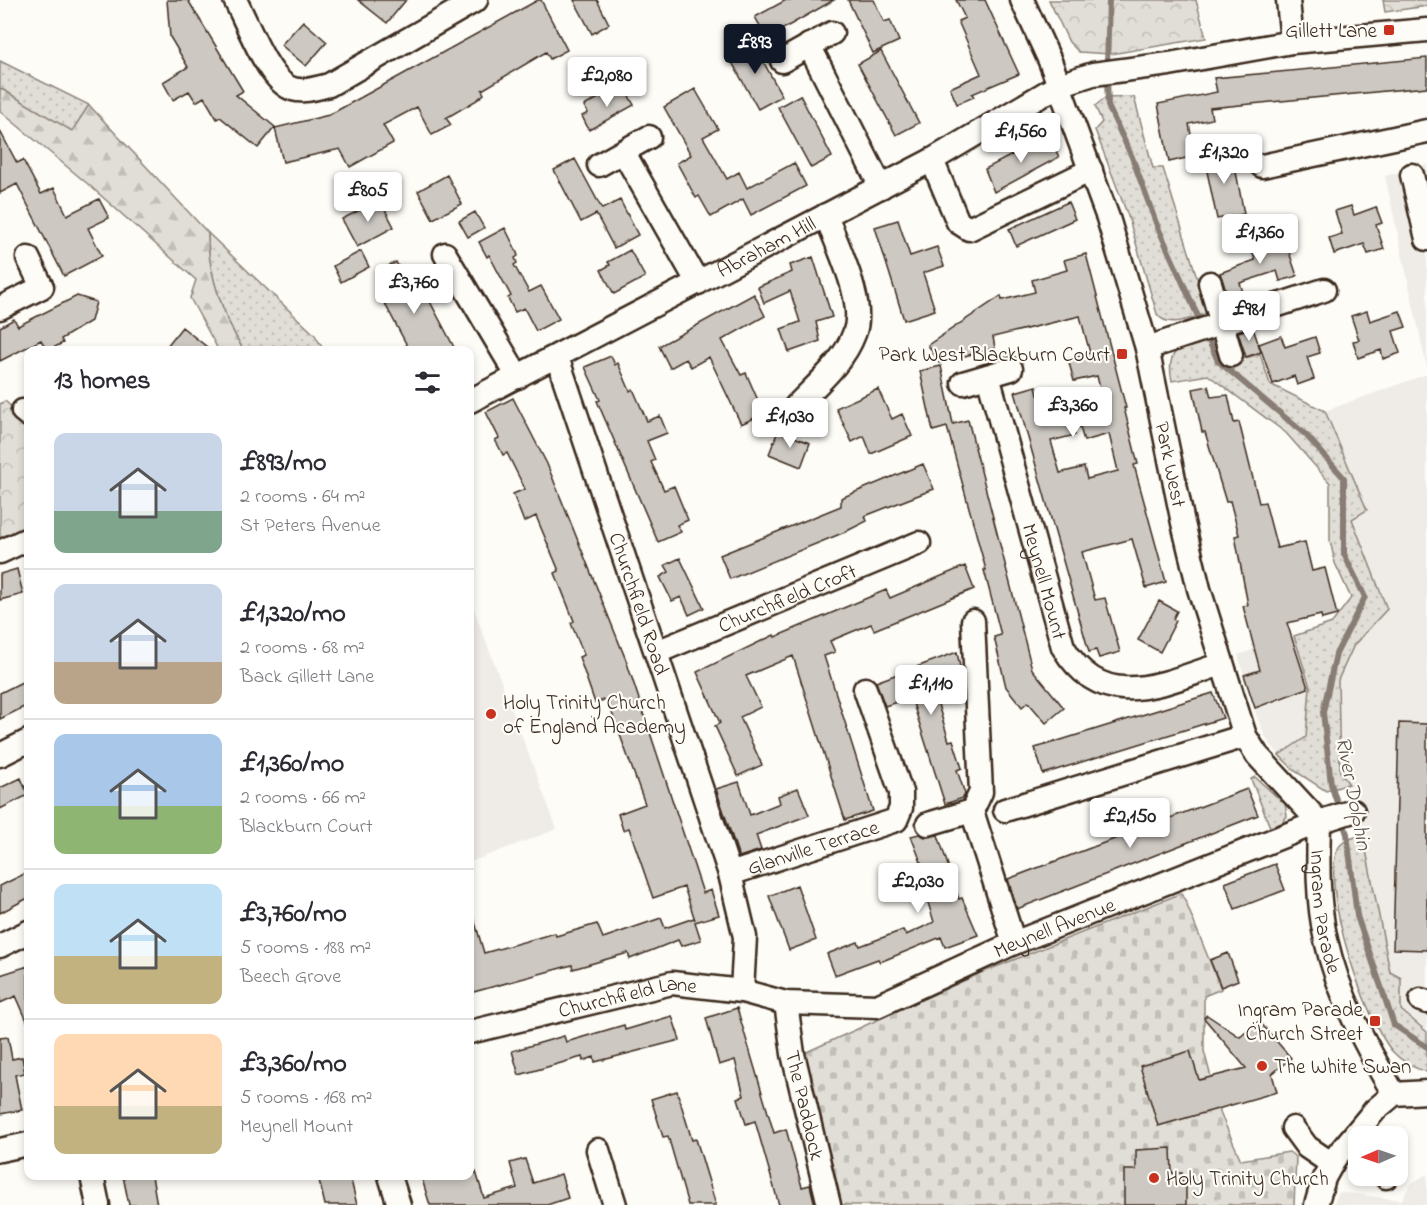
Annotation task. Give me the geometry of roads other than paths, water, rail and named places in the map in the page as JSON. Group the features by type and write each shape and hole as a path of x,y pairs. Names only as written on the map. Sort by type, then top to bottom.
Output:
{"street":[{"path":"235,0 272,73 288,87 309,90 328,85 476,0"},
{"name":"Park West","path":"1022,0 1059,85 1091,170 1147,348 1199,589 1245,736 1257,755 1336,816"},
{"path":"1287,0 1292,42"},
{"path":"1059,85 1093,74 1292,42 1427,30"},
{"path":"782,61 832,33"},
{"path":"809,45 881,187"},
{"name":"Abraham Hill","path":"474,399 932,160 1059,85"},
{"path":"1262,166 1427,131"},
{"path":"599,165 649,137"},
{"path":"624,153 698,283"},
{"path":"932,160 958,222 969,229 1091,170"},
{"path":"1412,175 1427,239"},
{"path":"796,406 847,348 858,322 857,301 826,215"},
{"path":"446,254 518,377"},
{"path":"0,308 42,287 28,258"},
{"path":"1210,283 1211,327 1231,355"},
{"path":"1147,348 1324,290"},
{"name":"Churchfield Road","path":"557,357 730,874 745,937 742,991"},
{"path":"963,382 1011,369"},
{"name":"Meynell Mount","path":"988,375 1062,647 1071,662 1097,683 1130,690 1222,664"},
{"path":"0,552 24,541"},
{"name":"Churchfield Croft","path":"657,652 919,543"},
{"path":"973,621 981,792 972,811 1014,943"},
{"name":"Glanville Terrace","path":"730,874 896,820 902,808 901,792 865,689"},
{"path":"1017,799 1245,736"},
{"path":"0,755 24,743"},
{"path":"928,824 972,811"},
{"name":"Meynell Avenue","path":"786,1003 877,1005 1014,943 1336,816"},
{"name":"Ingram Parade","path":"1336,816 1319,885 1326,940 1357,1024 1395,1094"},
{"path":"0,946 24,934"},
{"name":"Churchfield Lane","path":"474,1031 672,983 742,991 786,1003"},
{"name":"The Paddock","path":"786,1003 793,1054 829,1205"},
{"path":"1365,1126 1375,1110 1395,1094 1427,1092"},
{"path":"1293,1128 1307,1147 1332,1164"},
{"path":"0,1150 24,1145"},
{"path":"598,1150 615,1205"},
{"path":"1316,1203 1332,1164 1348,1151"},
{"path":"94,1180 98,1205"},
{"path":"391,1180 399,1205"}],"waterway":[{"name":"River Dolphin","path":"1107,67 1109,0"},
{"name":"River Dolphin","path":"1107,77 1108,106 1132,157 1156,223 1218,361 1306,435 1344,478 1344,554 1365,597 1336,654 1323,712 1331,784 1347,834 1357,916 1394,1025 1427,1047"}],"place":[{"name":"Gillett Lane","path":"1389,30"},
{"name":"Park West Blackburn Court","path":"1122,354"},
{"name":"Holy Trinity Church of England Academy","path":"491,714"},
{"name":"Ingram Parade Church Street","path":"1375,1021"},
{"name":"The White Swan","path":"1262,1066"},
{"name":"Holy Trinity Church","path":"1154,1178"}]}
